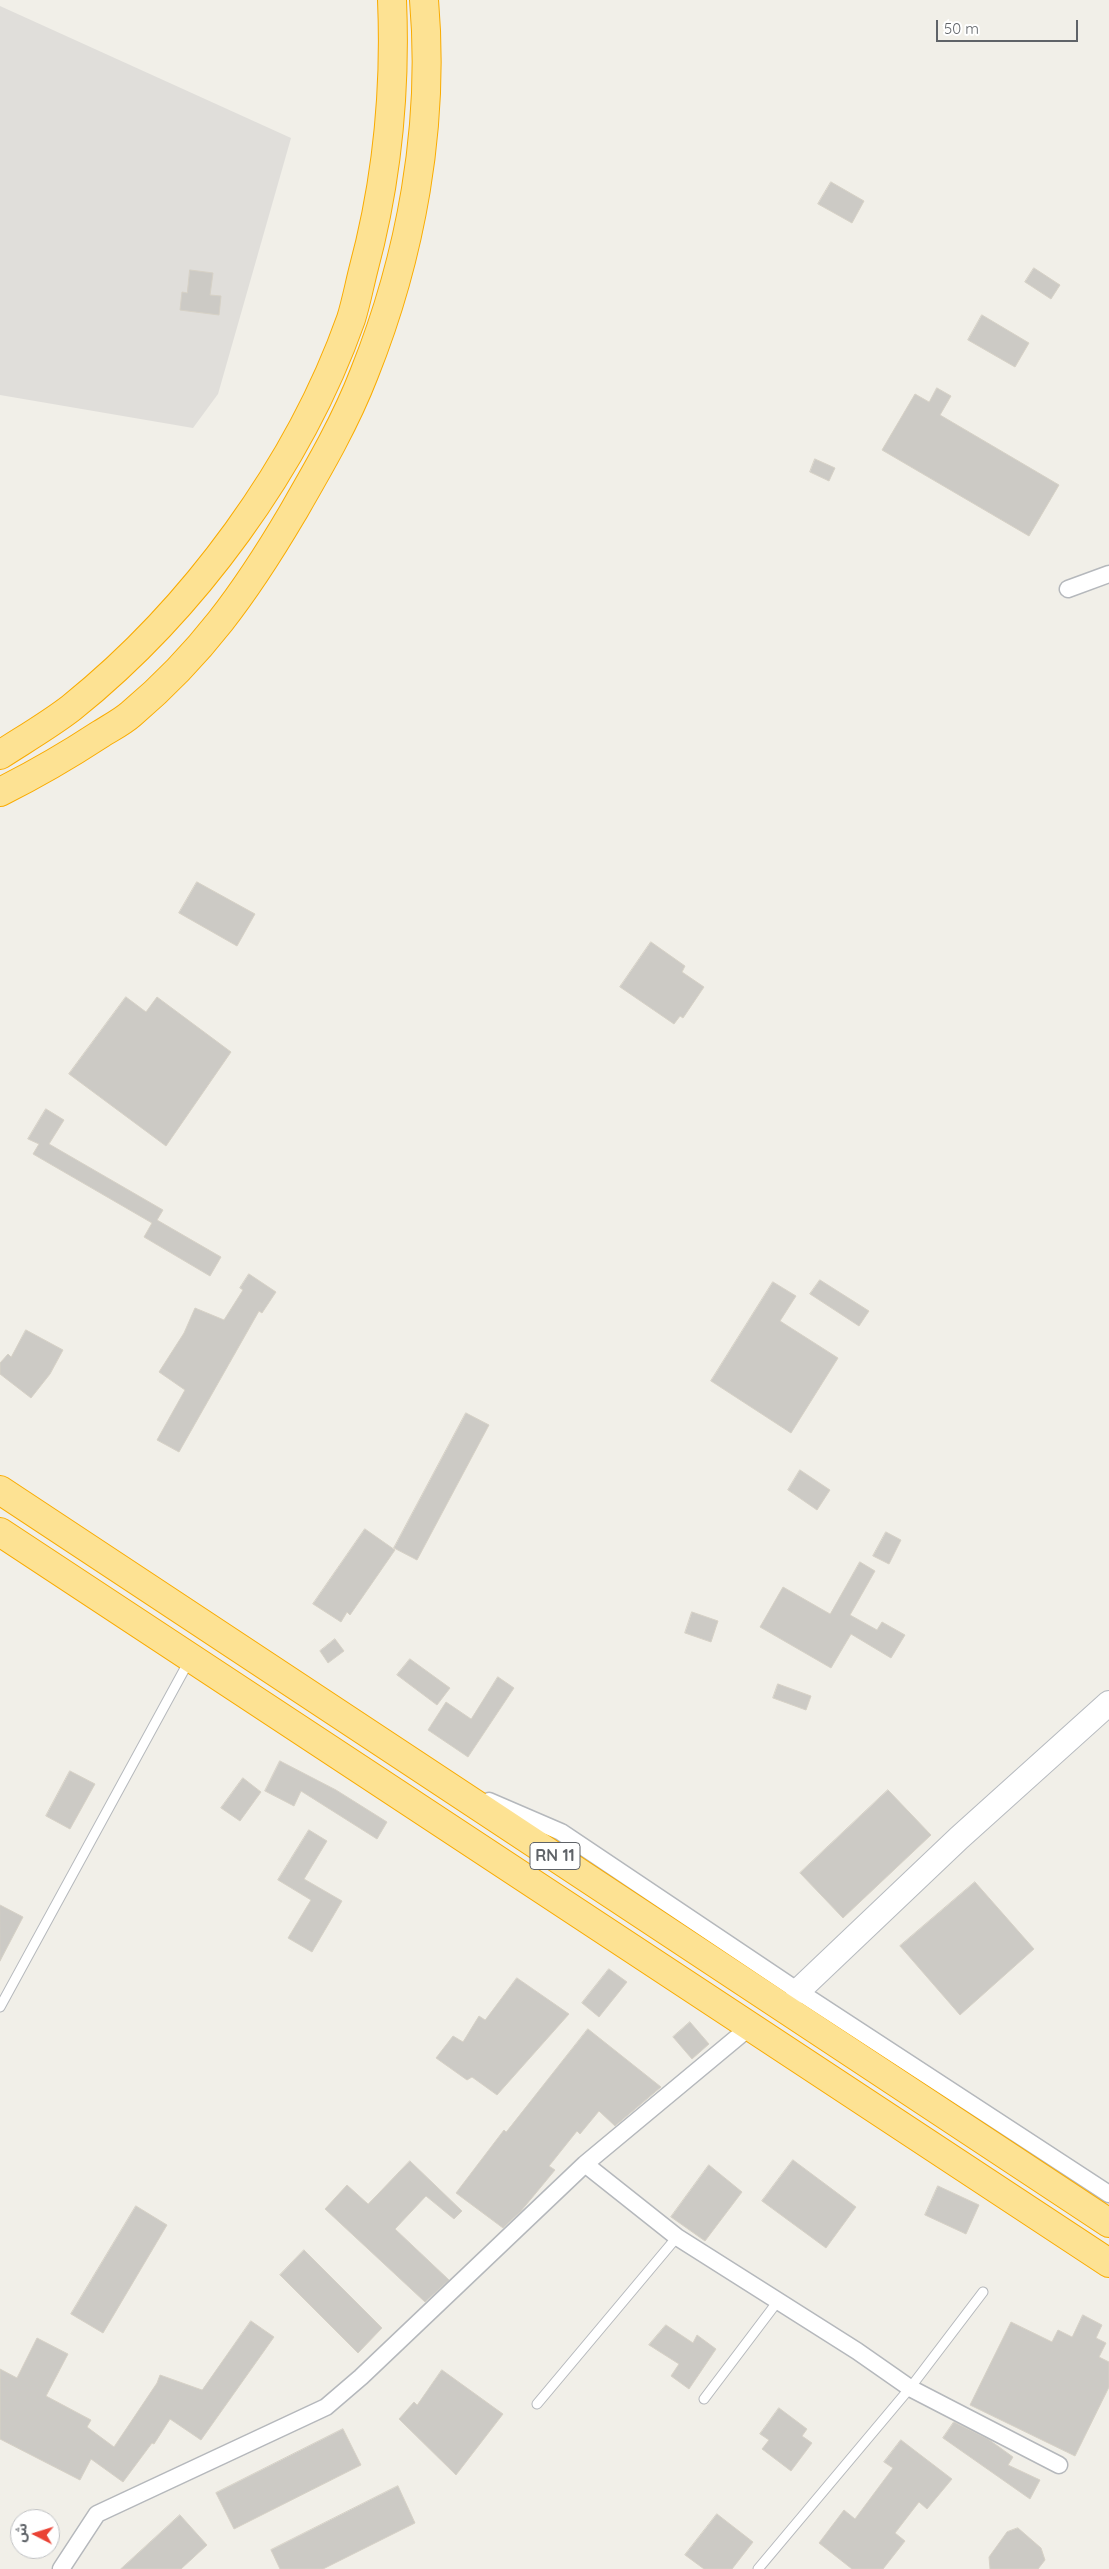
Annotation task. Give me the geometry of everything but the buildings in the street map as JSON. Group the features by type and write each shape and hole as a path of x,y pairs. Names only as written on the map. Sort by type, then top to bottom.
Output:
{"highway":[{"path":"0,755 70,709 129,656 204,577 270,484 319,397 351,318 378,215 391,118 394,40 392,0"},
{"path":"0,792 53,765 130,715 202,646 246,589 322,462 364,375 388,305 407,235 422,137 427,74 424,0"},
{"path":"0,812 53,765"},
{"name":"RN 11","path":"0,1490 1109,2223"},
{"name":"RN 11","path":"0,1532 1109,2263"}],"main road":[{"path":"798,1991 959,1838 1109,1703"}],"street":[{"path":"1068,589 1109,574"},
{"path":"443,1782 561,1832 798,1991 1109,2194"},
{"path":"61,2569 97,2514 326,2408 369,2370 585,2164 752,2026"},
{"path":"585,2164 677,2237 910,2388 1059,2465"}],"lane":[{"path":"0,2007 191,1657"},
{"path":"537,2404 677,2237"},
{"path":"758,2569 910,2388 982,2292"},
{"path":"704,2399 778,2301"}],"shaded area":[{"path":"0,6 291,138 218,394 193,428 0,395"}]}
